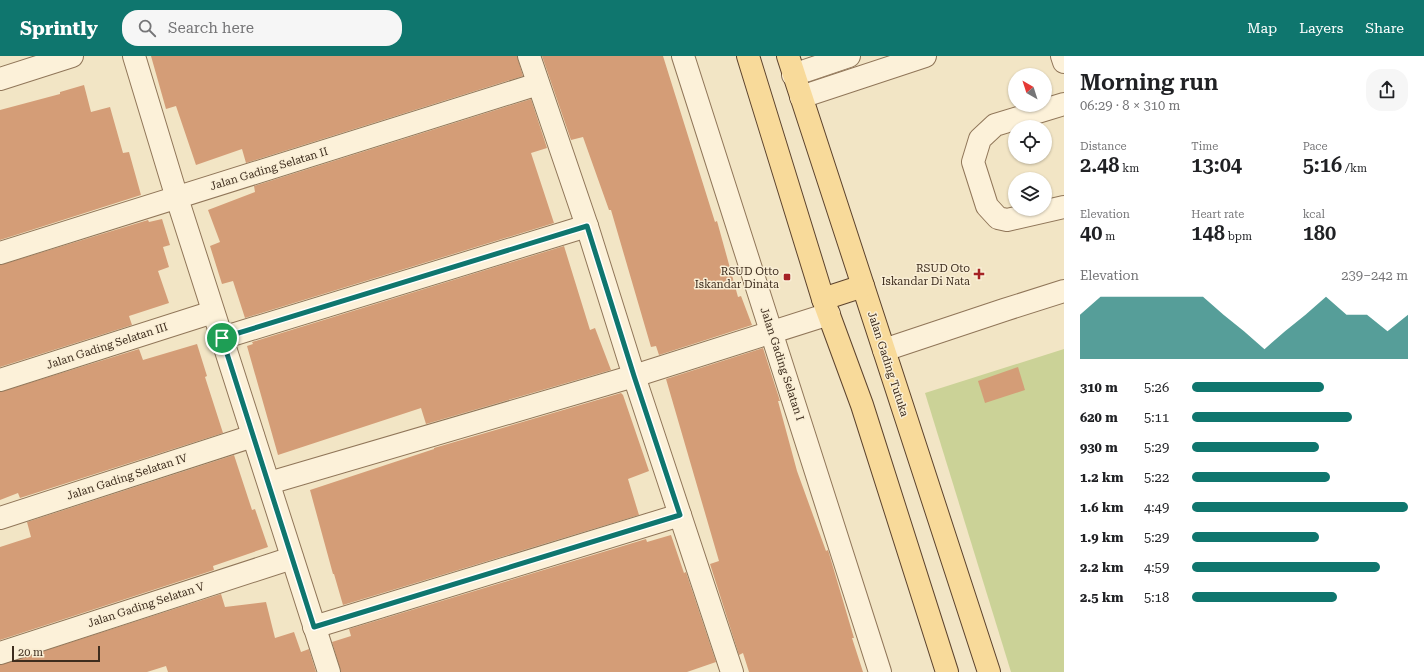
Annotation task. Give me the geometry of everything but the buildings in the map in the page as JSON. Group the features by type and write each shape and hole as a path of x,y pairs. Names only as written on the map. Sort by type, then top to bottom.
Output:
{"main road":[{"path":"748,56 826,306 862,405 947,672"},
{"name":"Jalan Gading Tutuka","path":"790,65 989,672"},
{"path":"826,306 863,286"}],"street":[{"path":"0,79 72,56"},
{"path":"134,56 213,312 329,672"},
{"path":"529,56 587,226 634,376 680,515 725,670"},
{"name":"Jalan Gading Selatan I","path":"683,56 880,672"},
{"path":"790,65 849,56"},
{"path":"1062,56 1064,62"},
{"path":"801,97 922,57"},
{"name":"Jalan Gading Selatan II","path":"0,253 538,84"},
{"path":"1064,104 995,125 980,139 973,162 987,206 998,218 1007,220 1064,207"},
{"path":"222,338 587,226"},
{"path":"884,350 1064,291"},
{"path":"269,483 634,376 772,332 826,306"},
{"name":"Jalan Gading Selatan III","path":"0,380 213,312"},
{"name":"Jalan Gading Selatan IV","path":"0,518 253,436"},
{"path":"314,627 680,515"},
{"name":"Jalan Gading Selatan V","path":"0,653 292,558"}],"green space":[{"path":"1064,349 1064,672 1011,672 925,393"}],"place":[{"name":"RSUD Oto Iskandar Di Nata","path":"979,274"},
{"name":"RSUD Otto Iskandar Dinata","path":"787,277"}],"route":[{"path":"587,226 634,376 680,515 314,627 222,338 587,226"}]}
